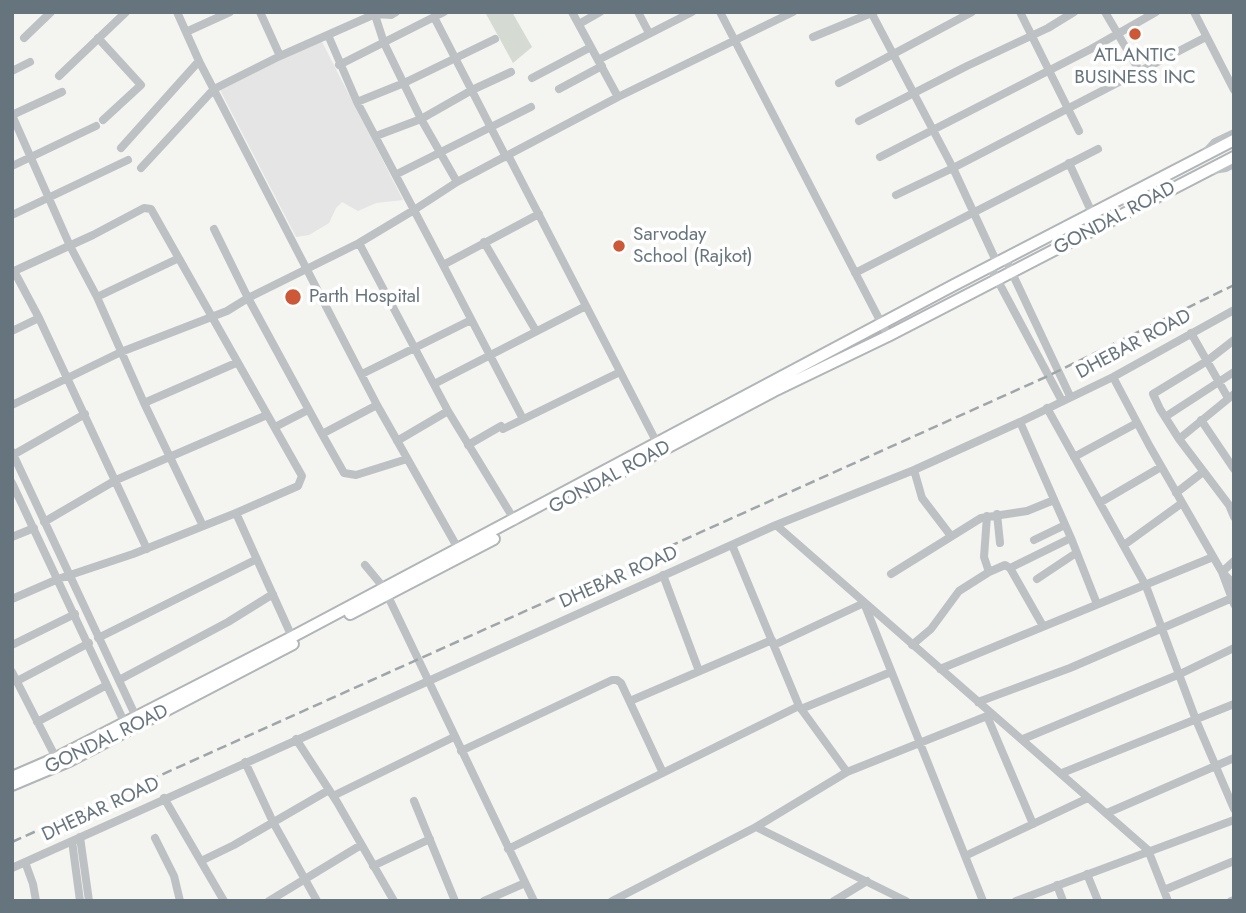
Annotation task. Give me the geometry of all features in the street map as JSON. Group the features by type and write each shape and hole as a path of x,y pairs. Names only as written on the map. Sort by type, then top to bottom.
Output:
{"main road":[{"name":"GONDAL ROAD","path":"460,553 657,443 1234,140"},
{"name":"GONDAL ROAD","path":"137,720 774,391 888,336 1208,170 1231,161"},
{"name":"GONDAL ROAD","path":"12,785 69,761 126,726 292,637 386,592"},
{"name":"GONDAL ROAD","path":"12,777 126,726"}],"street":[{"path":"24,38 51,12"},
{"path":"59,76 126,12"},
{"path":"177,12 199,61 377,405 460,553"},
{"path":"186,32 230,12"},
{"path":"260,12 281,56"},
{"path":"339,65 444,12"},
{"path":"572,12 618,97"},
{"path":"579,24 600,12"},
{"path":"638,12 649,33"},
{"path":"559,89 649,33 692,12"},
{"path":"720,12 888,336"},
{"path":"12,405 121,352 227,311 359,243 457,182 618,97 793,12"},
{"path":"839,82 972,12"},
{"path":"1020,12 1079,131"},
{"path":"859,121 913,92 1032,36 1074,12"},
{"path":"1105,12 1139,70"},
{"path":"880,157 1156,12"},
{"path":"1194,12 1234,90"},
{"path":"141,168 214,89 375,13 392,13"},
{"path":"375,13 384,43 421,119 457,182"},
{"path":"813,37 872,13 974,212 998,263 998,279 1066,399"},
{"path":"435,17 657,443"},
{"path":"327,35 357,102 523,419"},
{"path":"896,195 1206,37"},
{"path":"12,166 100,123 141,85 98,38"},
{"path":"357,102 404,83 495,39"},
{"path":"532,78 591,47"},
{"path":"121,148 199,61"},
{"path":"12,71 30,62"},
{"path":"376,136 421,119 511,72"},
{"path":"62,92 12,115 70,246 203,526"},
{"path":"397,174 531,107"},
{"path":"1202,157 1215,142 1234,133"},
{"path":"855,273 1098,149"},
{"path":"12,215 128,160"},
{"path":"1069,163 1093,213"},
{"path":"12,598 69,575 147,549 236,513 298,486 301,481 302,477 177,259 154,211 146,208 13,272 39,318 147,549"},
{"path":"443,264 539,214"},
{"path":"214,229 307,410 344,473 356,475 407,459"},
{"path":"359,243 447,411 515,521"},
{"path":"484,243 536,331"},
{"path":"97,298 177,259"},
{"path":"998,263 1013,271 1066,399"},
{"path":"434,384 586,306"},
{"name":"DHEBAR ROAD","path":"12,868 776,525 914,470 1020,422 1113,377 1234,310"},
{"path":"12,331 39,318"},
{"path":"362,374 471,320"},
{"path":"1179,439 1231,396 1219,382 1191,333"},
{"path":"1234,340 1207,361 1153,394 1179,439 1231,504 1234,517"},
{"path":"144,403 236,363"},
{"path":"468,444 500,426 503,429 620,372"},
{"path":"1165,417 1234,372"},
{"path":"978,702 1070,668 1233,601 1222,572 1113,377"},
{"path":"322,434 377,405"},
{"path":"1047,408 1146,586 1196,720 1234,809"},
{"path":"275,428 307,410"},
{"path":"397,441 447,411"},
{"path":"85,414 13,454 137,720"},
{"path":"44,522 116,480 267,415"},
{"path":"1202,420 1234,469"},
{"path":"1020,422 1097,604"},
{"path":"1074,457 1137,423"},
{"path":"1101,502 1161,467"},
{"path":"914,470 922,498 951,536"},
{"path":"1176,493 1203,472"},
{"path":"12,483 126,726"},
{"path":"891,575 987,516 1027,511 1054,500"},
{"path":"1124,545 1182,503"},
{"path":"236,513 292,637"},
{"path":"997,514 1000,544"},
{"path":"987,516 984,557 989,572"},
{"path":"776,525 990,715 1023,739 1148,850 1168,901"},
{"path":"1034,540 1065,525"},
{"path":"12,537 34,528"},
{"path":"1010,568 1071,538"},
{"path":"732,545 800,707 847,772"},
{"path":"1037,579 1076,552"},
{"path":"940,669 1213,557"},
{"path":"98,638 257,559"},
{"path":"1222,572 1234,561"},
{"path":"365,565 386,592 534,901"},
{"path":"912,645 931,629 959,591 1005,565 1010,568 1042,626"},
{"path":"1222,572 1234,584"},
{"path":"663,575 699,671"},
{"path":"119,680 228,622 272,594"},
{"path":"630,701 864,603"},
{"path":"864,603 983,901"},
{"path":"12,645 75,614"},
{"path":"17,681 89,643"},
{"path":"1023,739 1180,674 1234,648"},
{"path":"12,672 56,758"},
{"path":"508,849 800,707 891,672"},
{"path":"461,751 612,680 621,683 663,773"},
{"path":"37,722 107,685"},
{"path":"1062,773 1234,704"},
{"path":"612,901 627,897 756,827 847,772 990,715"},
{"path":"990,715 1033,824"},
{"path":"201,861 331,793 454,737"},
{"path":"296,739 394,901"},
{"path":"1107,813 1234,758"},
{"path":"245,762 272,822 317,901"},
{"path":"164,798 224,901"},
{"path":"965,856 1088,798"},
{"path":"414,802 455,901"},
{"path":"1016,901 1234,820"},
{"path":"756,827 906,901"},
{"path":"155,838 174,876 180,901"},
{"path":"76,839 80,901"},
{"path":"76,839 89,901"},
{"path":"373,866 430,839"},
{"path":"269,901 361,845"},
{"path":"1164,890 1234,861"},
{"path":"25,862 36,901"},
{"path":"1087,874 1098,901"},
{"path":"834,901 867,881"},
{"path":"484,901 525,883"},
{"path":"1057,886 1063,901"}],"shaded area":[{"path":"485,12 512,12 532,47 513,63"},
{"path":"321,40 403,200 376,203 358,211 342,202 329,223 309,235 296,237 220,90"}],"railway":[{"path":"12,842 1048,376 1234,285"}],"place":[{"name":"ATLANTIC BUSINESS INC","path":"1135,34"},
{"name":"Sarvoday School (Rajkot)","path":"619,246"},
{"name":"Parth Hospital","path":"293,297"}]}
